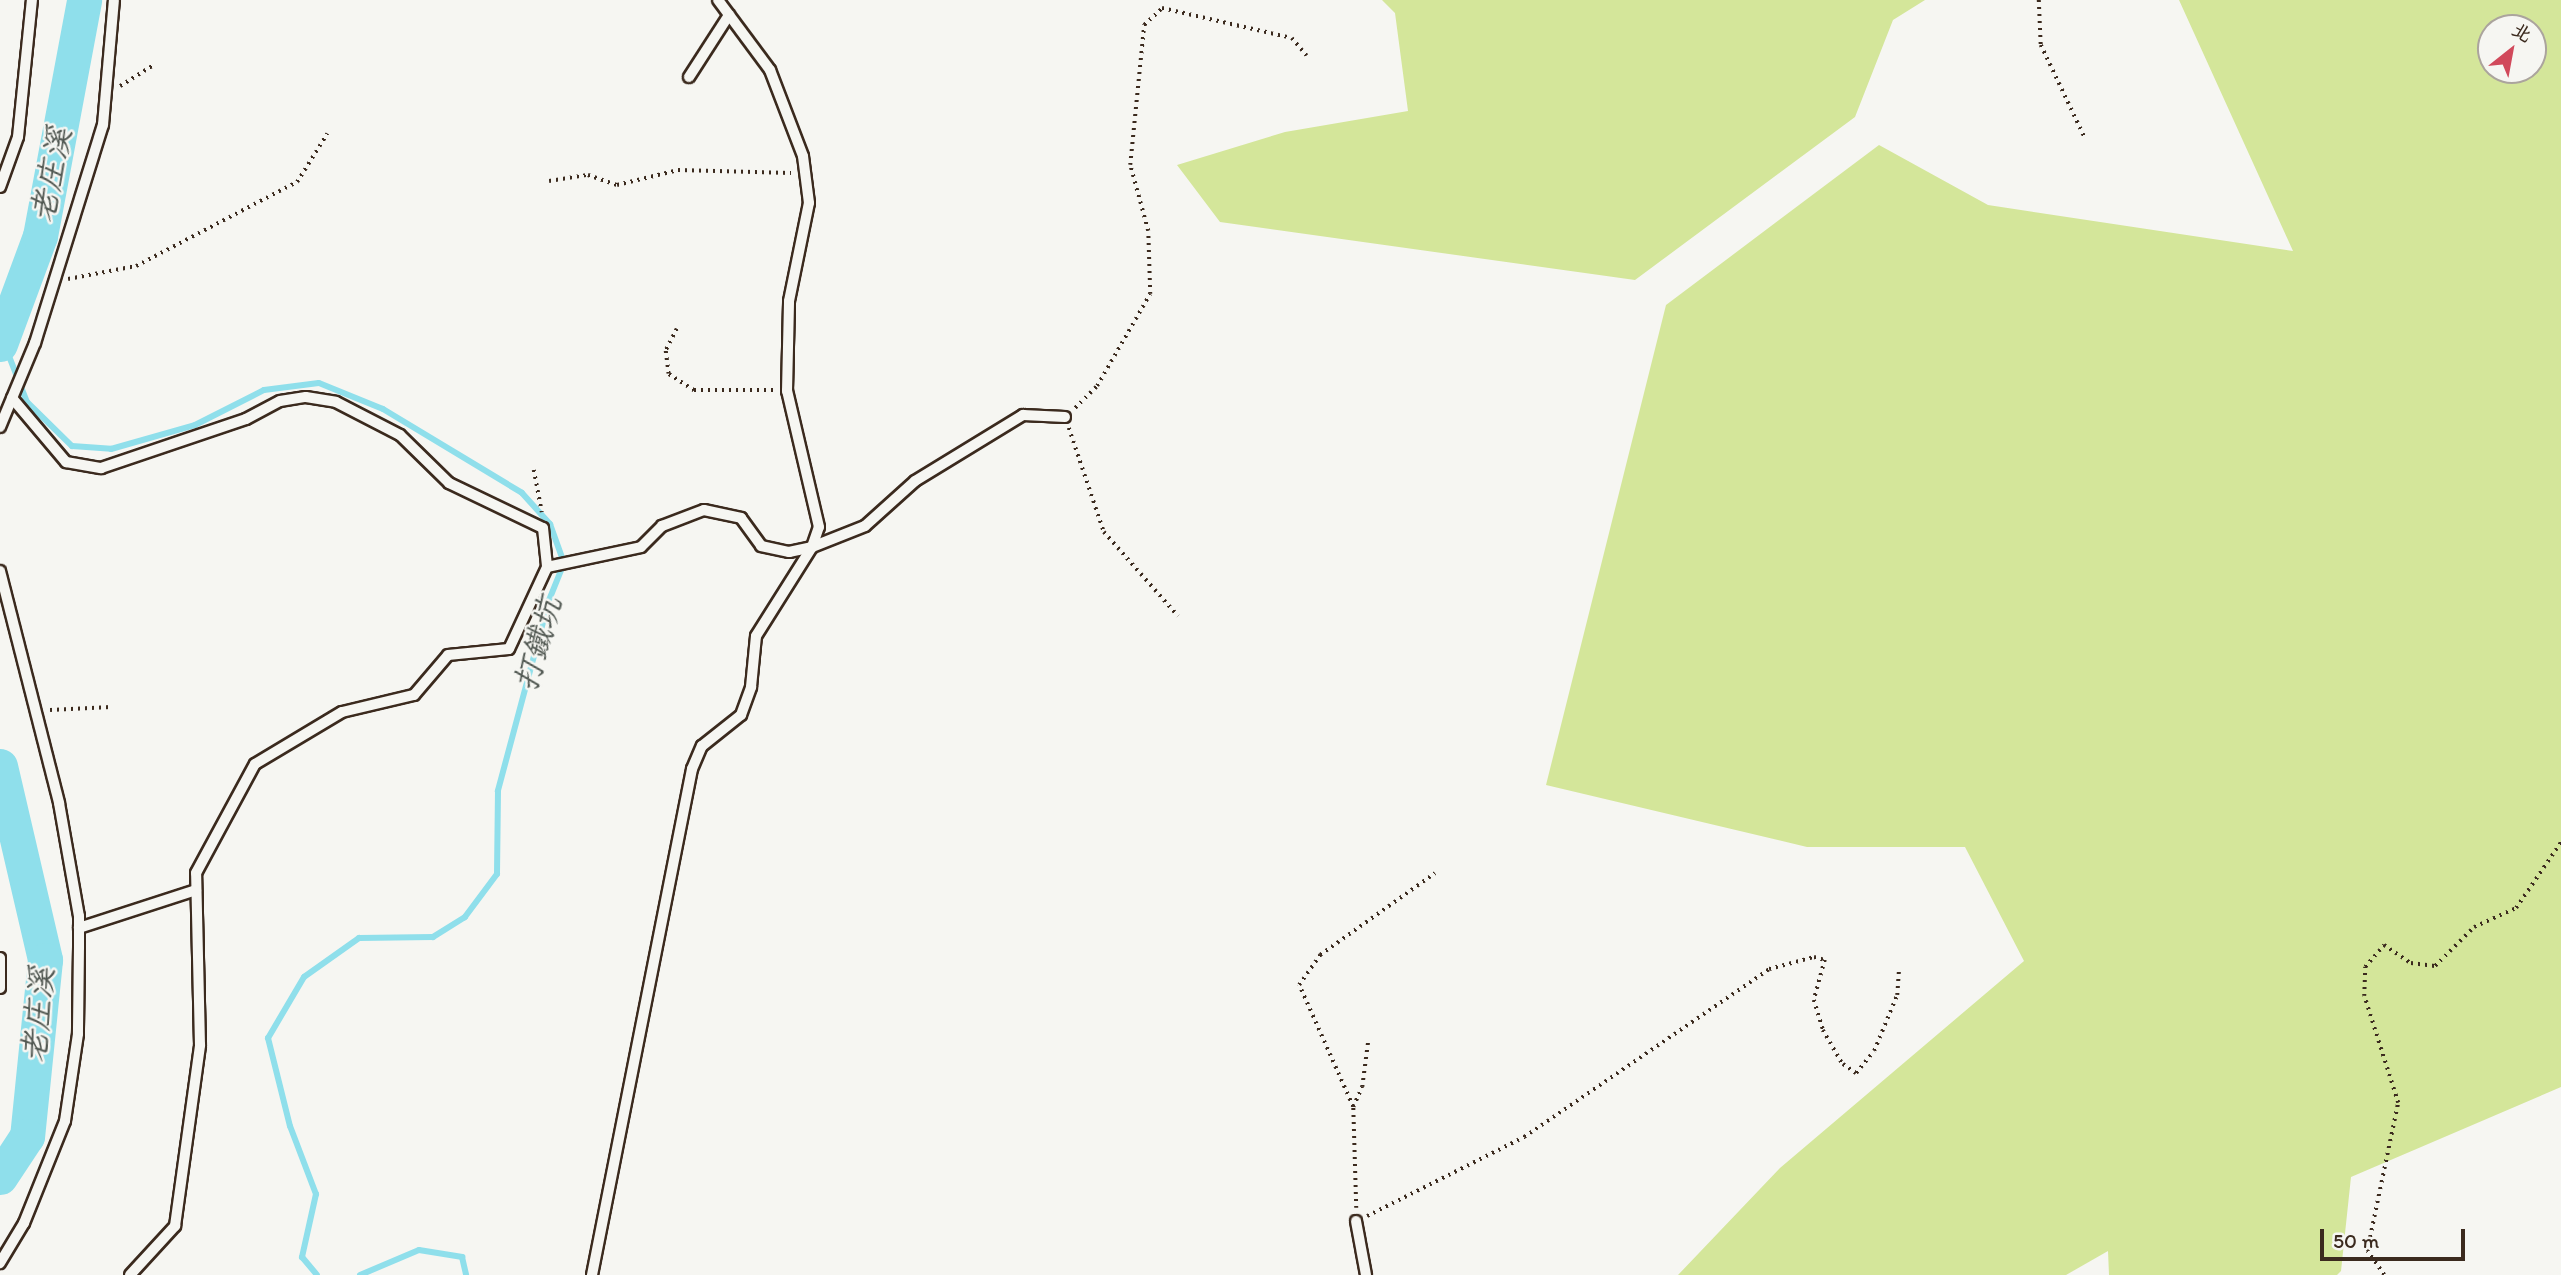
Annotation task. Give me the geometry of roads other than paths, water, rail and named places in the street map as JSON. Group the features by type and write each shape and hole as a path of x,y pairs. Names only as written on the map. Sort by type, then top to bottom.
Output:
{"lane":[{"path":"0,187 18,137 32,0"},
{"path":"0,427 55,281 103,125 114,0"},
{"path":"592,1275 692,769 702,746 741,715 751,687 756,636 813,547 819,527 787,391 789,301 809,203 803,156 770,70 718,0"},
{"path":"689,77 729,15"},
{"path":"12,398 66,462 101,468 246,419 281,401 306,397 335,402 400,435 449,483 543,528 547,567 509,649 448,655 414,695 342,712 255,764 195,873 200,1045 175,1226 130,1275"},
{"path":"547,567 641,547 662,526 704,510 741,518 761,546 789,552 813,547 865,526 915,481 1023,415 1065,417"},
{"path":"0,571 59,803 79,928 78,1034 65,1121 24,1223 0,1263"},
{"path":"79,928 196,890"},
{"path":"0,958 0,988"},
{"path":"1356,1221 1366,1275"}],"waterway":[{"name":"老庄溪","path":"0,344 40,236 84,0"},
{"name":"打鐵坑","path":"2,338 27,402 72,446 111,449 195,425 264,390 319,383 383,409 522,493 550,524 564,563 549,600 498,791 497,874 465,917 433,937 359,938 304,977 268,1038 290,1126 316,1194 302,1257 317,1275"},
{"name":"老庄溪","path":"0,766 45,960 27,1136 0,1177"},
{"name":"打鐵坑","path":"360,1275 419,1250 462,1257 466,1275"}]}
